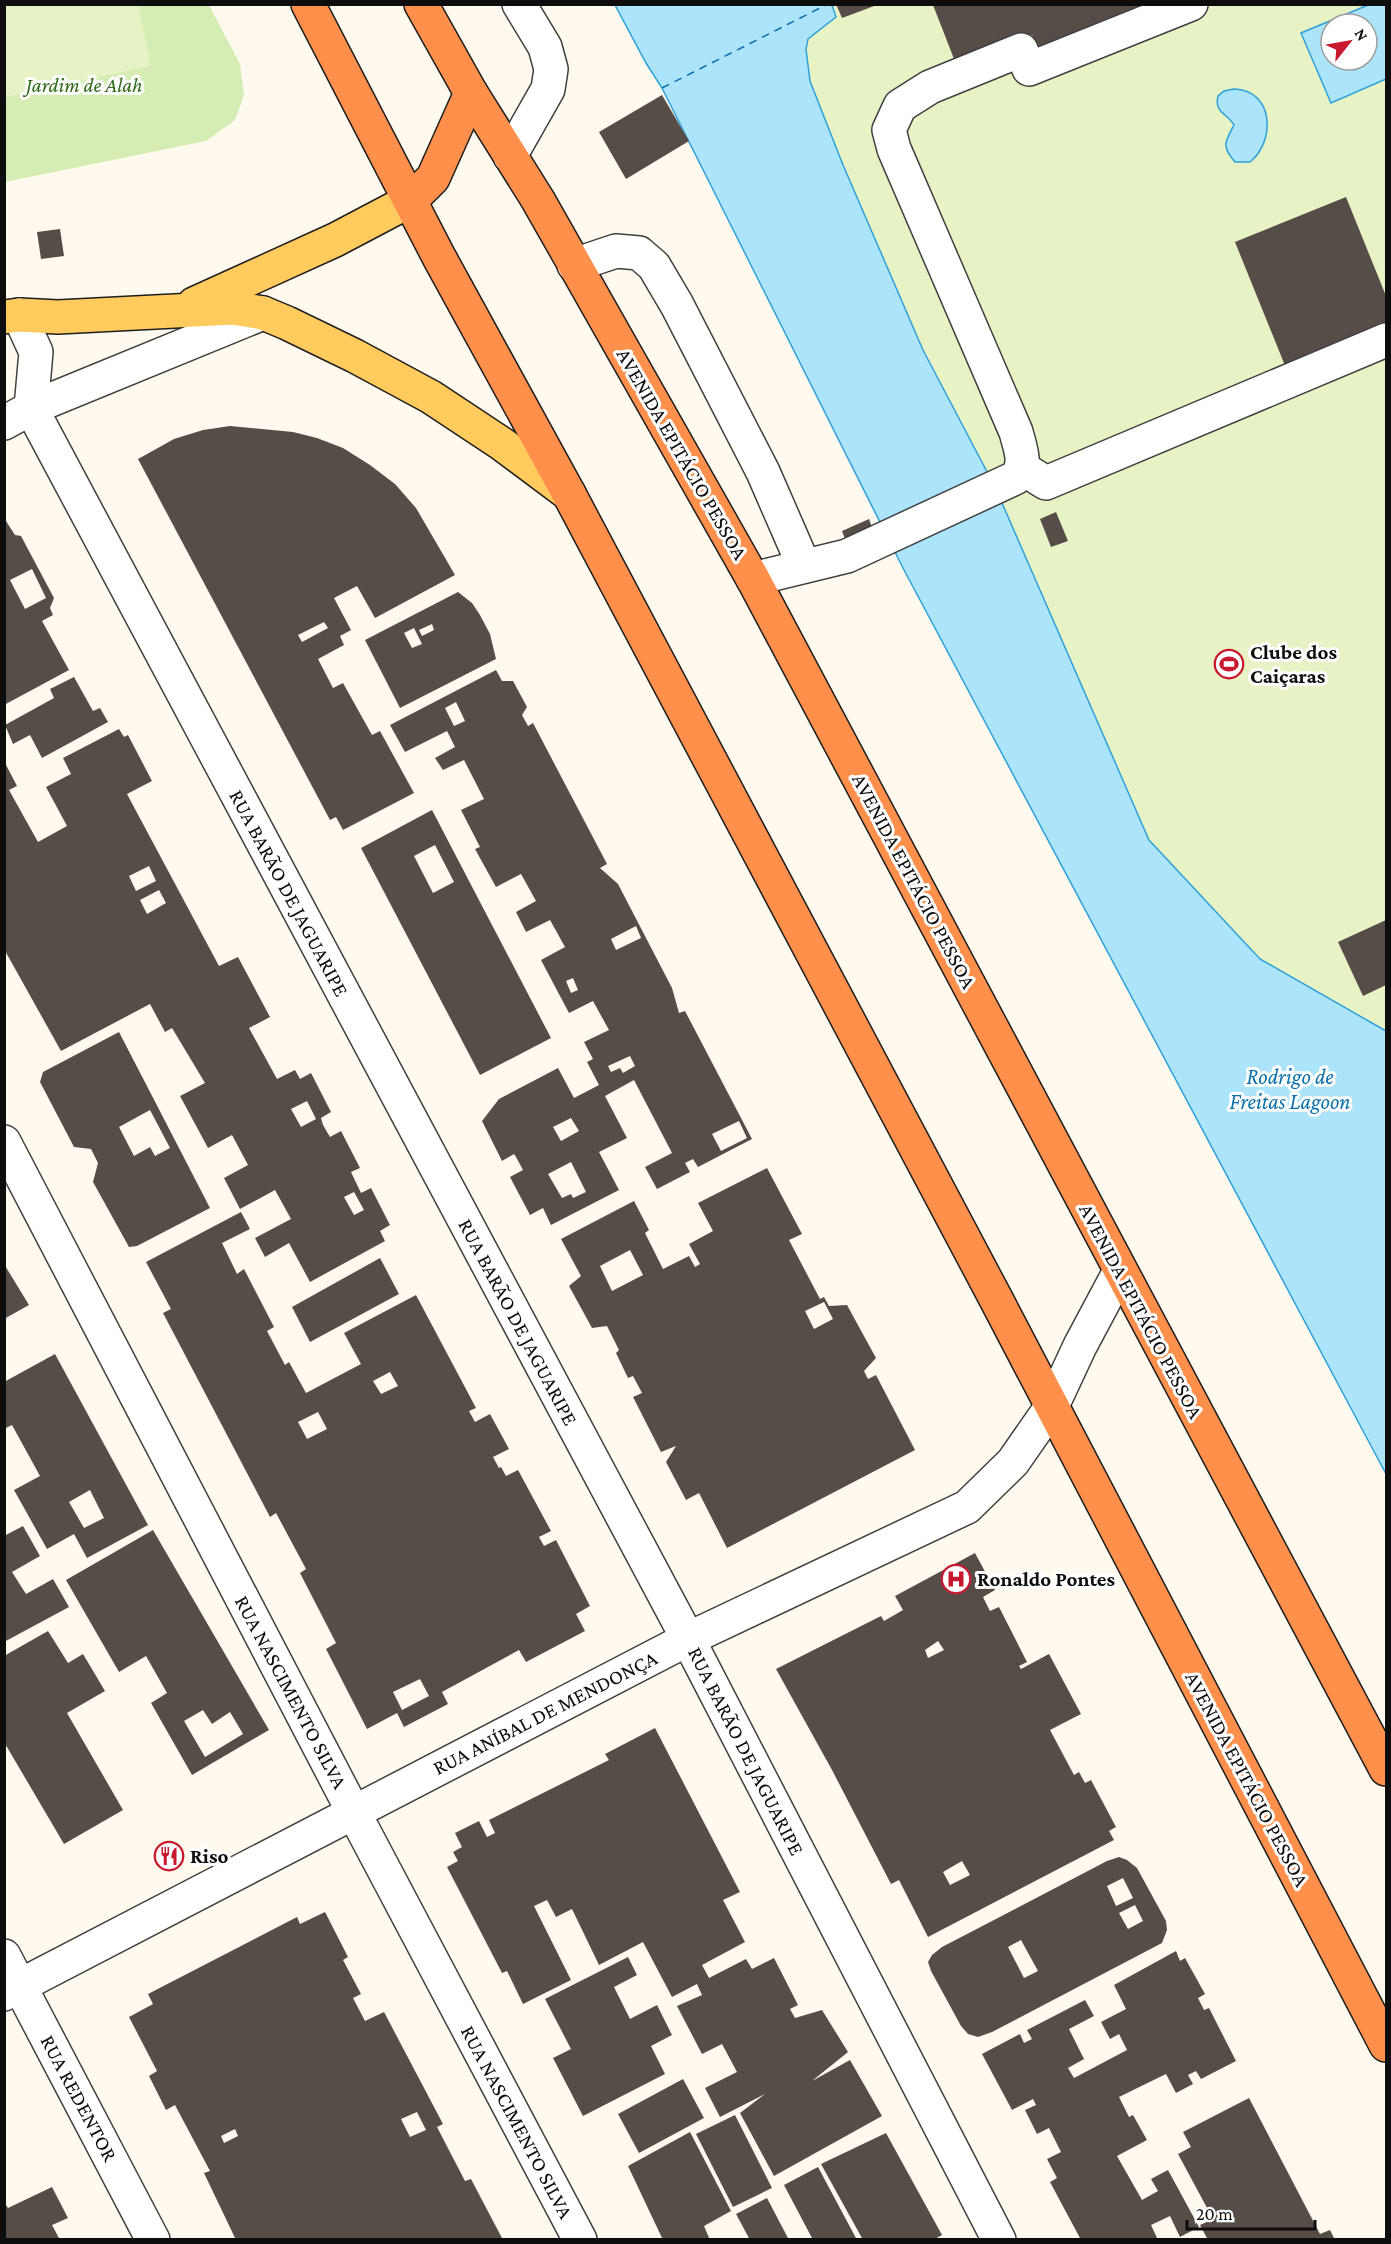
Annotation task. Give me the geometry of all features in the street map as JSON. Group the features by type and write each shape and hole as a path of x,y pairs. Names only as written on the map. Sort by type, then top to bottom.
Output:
{"highway":[{"name":"AVENIDA EPITÁCIO PESSOA","path":"308,4 444,267 569,494 1052,1406 1386,2045"},
{"name":"AVENIDA EPITÁCIO PESSOA","path":"421,4 471,93 574,265 753,579 1386,1769"},
{"path":"411,200 433,178 471,93"}],"main road":[{"name":"AVENIDA EPITÁCIO PESSOA","path":"181,310 335,240 411,200"},
{"name":"AVENIDA EPITÁCIO PESSOA","path":"12,316 233,308 263,314 345,351 431,397 502,444 569,494"}],"street":[{"path":"510,156 548,89 551,69 545,47 519,4"},
{"path":"1018,473 1022,456 1016,432 894,149 889,130 900,106 930,87 1021,50 1029,69 1191,4"},
{"path":"574,265 616,251 639,253 654,266 763,472 804,566"},
{"path":"18,415 263,314"},
{"path":"12,316 36,352 18,415"},
{"path":"753,579 847,556 1018,473 1046,483 1386,340"},
{"name":"RUA BARÃO DE JAGUARIPE","path":"18,415 688,1639 999,2240"},
{"name":"RUA NASCIMENTO SILVA","path":"4,1142 580,2240"},
{"name":"RUA ANÍBAL DE MENDONÇA","path":"12,1989 688,1639 967,1507 1013,1462 1052,1406 1080,1346 1120,1271"},
{"name":"RUA REDENTOR","path":"4,1956 12,1989 153,2240"}],"green space":[{"path":"5,4 138,5 151,66 5,97"},
{"name":"Jardim de Alah","path":"5,5 209,5 240,64 244,95 235,120 206,141 5,182"},
{"name":"Clube dos Caiçaras","path":"832,5 1386,5 1386,1031 1260,959 1149,840 995,487 923,350 843,165 810,81 806,49 808,39 836,17"}],"water":[{"name":"Rodrigo de Freitas Lagoon","path":"615,5 832,5 836,17 808,39 806,49 810,81 843,165 923,350 995,487 1149,840 1260,959 1386,1031 1386,1474 904,570 662,88"},
{"path":"1368,5 1386,5 1386,79 1331,103 1301,33 1319,25 1319,72 1379,72 1379,12 1351,12"},
{"path":"1234,89 1247,92 1257,98 1267,118 1264,142 1250,162 1235,162 1226,148 1234,125 1219,109 1217,102 1218,96 1224,91"}],"building":[{"path":"836,4 877,4 877,5 842,18"},
{"path":"933,5 1157,5 1039,54 1032,35 956,64"},
{"path":"662,95 689,141 626,179 599,132"},
{"path":"1346,197 1386,296 1386,332 1288,373 1235,242"},
{"path":"60,229 64,256 41,259 37,232"},
{"path":"230,426 293,432 343,448 395,484 416,508 455,575 375,618 357,586 334,598 351,630 340,636 344,645 318,659 333,688 343,683 372,735 380,731 414,793 343,830 336,817 330,820 138,459 174,439 203,430","holes":["324,622 328,628 302,642 298,635"]},
{"path":"1056,512 1068,541 1051,547 1040,519"},
{"path":"869,519 875,536 848,547 842,531"},
{"path":"4,521 6,521 15,535 21,536 54,598 50,608 53,615 42,621 69,670 4,705","holes":["32,569 46,598 25,609 10,580"]},
{"path":"458,592 472,603 480,615 490,634 496,659 400,708 365,640","holes":["432,624 434,630 422,636 419,630","414,628 422,644 412,648 404,633"]},
{"path":"496,670 502,681 513,681 527,707 522,715 528,726 533,723 607,864 600,868 618,884 672,988 679,1013 685,1011 752,1139 698,1167 693,1159 685,1163 690,1172 657,1189 645,1167 672,1153 634,1080 605,1096 627,1138 599,1152 619,1190 551,1225 543,1208 530,1215 510,1177 523,1170 514,1154 502,1161 482,1121 499,1099 558,1068 574,1098 599,1085 587,1062 593,1059 584,1042 609,1030 593,1001 569,1013 541,960 565,947 550,920 526,932 516,912 536,901 521,874 496,887 475,849 480,847 461,810 484,799 464,760 443,770 435,758 455,747 447,731 405,752 390,725","holes":["456,702 465,721 454,726 445,708","636,926 641,938 616,950 611,939","573,978 578,990 571,993 566,981","630,1056 635,1066 623,1073 620,1068 611,1072 608,1066","571,1118 579,1131 561,1141 553,1127","739,1121 747,1138 721,1151 712,1134","571,1162 586,1192 573,1198 571,1194 562,1198 548,1174"]},
{"path":"74,677 93,711 100,708 108,722 42,758 30,735 13,744 5,725 54,698 50,689"},
{"path":"119,729 124,737 128,735 152,781 127,794 219,966 238,957 270,1017 249,1028 277,1079 295,1070 300,1079 311,1073 331,1112 321,1118 323,1125 330,1137 341,1131 360,1168 351,1172 361,1193 371,1188 390,1225 380,1231 385,1241 310,1282 289,1243 265,1257 255,1238 291,1219 275,1190 240,1209 224,1178 248,1165 232,1135 208,1148 180,1096 205,1083 172,1028 165,1032 150,1004 61,1051 4,949 4,761 17,786 9,790 38,842 67,826 46,787 71,774 63,758","holes":["149,866 156,881 136,891 129,876","159,890 166,903 147,914 140,900","307,1101 316,1119 301,1127 291,1109","354,1192 364,1210 354,1215 344,1197"]},
{"path":"432,810 551,1038 480,1075 361,848","holes":["435,845 454,882 433,893 414,856"]},
{"path":"1386,920 1386,985 1363,996 1338,942"},
{"path":"119,1032 210,1208 137,1246 129,1247 93,1182 98,1163 91,1149 74,1147 40,1082 43,1072","holes":["150,1110 170,1148 155,1156 150,1147 134,1156 119,1127"]},
{"path":"767,1168 802,1234 789,1240 820,1299 824,1297 829,1306 847,1305 876,1358 864,1371 868,1379 876,1375 915,1450 727,1548 699,1493 686,1500 666,1462 676,1446 661,1452 633,1397 642,1393 633,1376 628,1378 616,1353 619,1350 607,1326 592,1328 569,1286 581,1276 561,1239 634,1201 649,1230 645,1233 663,1269 689,1256 695,1267 700,1264 689,1244 713,1231 698,1203","holes":["630,1250 643,1275 612,1291 600,1266","824,1302 833,1319 814,1329 805,1311"]},
{"path":"241,1212 250,1229 222,1243 237,1274 244,1269 274,1327 267,1331 285,1365 289,1362 306,1393 361,1364 344,1333 416,1295 476,1408 469,1411 475,1422 490,1414 509,1449 493,1457 499,1468 501,1467 506,1476 518,1470 551,1531 539,1537 544,1546 556,1540 590,1606 576,1614 585,1631 526,1662 519,1650 442,1692 448,1704 404,1727 397,1713 367,1729 326,1649 336,1643 300,1573 306,1569 276,1513 270,1517 163,1313 171,1309 146,1262","holes":["390,1372 398,1386 381,1394 373,1381","318,1412 327,1429 307,1439 298,1422","420,1679 429,1696 402,1710 393,1692"]},
{"path":"380,1258 399,1294 310,1342 292,1307"},
{"path":"4,1264 29,1305 4,1319"},
{"path":"55,1354 148,1525 87,1558 74,1534 47,1549 14,1490 40,1476 12,1425 4,1429 4,1382","holes":["90,1490 104,1518 84,1528 69,1502"]},
{"path":"23,1526 40,1556 12,1572 26,1594 53,1579 69,1607 4,1642 4,1536"},
{"path":"153,1530 269,1730 192,1775 151,1703 167,1693 146,1656 119,1672 66,1580","holes":["203,1710 212,1724 230,1712 243,1734 205,1757 184,1721"]},
{"path":"975,1553 995,1590 983,1597 990,1611 999,1607 1027,1662 1019,1666 1021,1669 1049,1654 1081,1714 1050,1730 1074,1775 1079,1772 1085,1783 1091,1780 1116,1827 1109,1831 1114,1840 928,1937 899,1880 891,1884 776,1669 881,1616 884,1621 903,1610 895,1596","holes":["938,1641 944,1650 928,1658 925,1650","962,1861 970,1875 950,1885 943,1872"]},
{"path":"48,1631 68,1663 83,1654 105,1691 67,1713 123,1810 64,1844 4,1742 4,1656"},
{"path":"655,1728 740,1892 723,1900 745,1942 702,1965 709,1978 746,1959 752,1969 774,1958 798,2005 790,2009 795,2018 822,2010 848,2052 812,2081 850,2060 882,2116 774,2176 740,2113 765,2094 720,2117 705,2088 737,2072 722,2044 702,2054 677,2006 702,1995 697,1984 672,1997 643,1942 599,1965 572,1909 556,1917 547,1900 534,1906 571,1980 523,2004 507,1971 502,1973 447,1867 458,1861 453,1852 462,1847 455,1833 479,1821 487,1837 495,1833 489,1820 609,1760 605,1754"},
{"path":"1119,1857 1137,1868 1166,1921 1167,1930 1162,1943 992,2032 978,2037 968,2034 961,2026 931,1971 928,1962 932,1955 942,1947 1107,1861","holes":["1123,1878 1133,1898 1116,1906 1107,1886","1135,1905 1143,1921 1128,1929 1119,1913","1021,1940 1038,1971 1024,1978 1008,1947"]},
{"path":"325,1912 348,1957 343,1960 361,1994 353,1998 365,2021 384,2012 443,2124 437,2127 465,2181 471,2179 503,2240 236,2240 204,2173 210,2171 175,2105 166,2110 149,2076 157,2071 129,2017 153,2004 148,1994 297,1917 300,1924","holes":["417,2112 426,2130 410,2137 401,2119","235,2129 238,2136 224,2143 221,2136"]},
{"path":"1176,1951 1180,1961 1185,1958 1205,1994 1198,1998 1204,2010 1209,2008 1236,2061 1201,2079 1196,2071 1188,2075 1193,2084 1176,2093 1166,2074 1119,2097 1129,2117 1133,2115 1147,2140 1117,2156 1142,2200 1158,2191 1151,2179 1168,2170 1199,2227 1180,2237 1170,2216 1151,2225 1158,2240 1081,2240 1050,2182 1057,2178 1047,2159 1061,2152 1049,2128 1037,2134 1025,2110 1036,2105 1033,2099 1012,2110 982,2054 1020,2034 1024,2043 1032,2039 1027,2030 1085,2000 1094,2016 1069,2029 1084,2059 1068,2068 1074,2078 1127,2050 1119,2034 1110,2039 1101,2022 1126,2009 1114,1985"},
{"path":"628,1957 637,1975 614,1987 630,2019 657,2005 672,2035 651,2046 665,2074 583,2116 553,2058 571,2049 545,1999"},
{"path":"683,2079 704,2118 639,2153 618,2114"},
{"path":"1249,2098 1320,2234 1330,2230 1335,2240 1208,2240 1200,2225 1213,2219 1178,2154 1191,2147 1183,2132"},
{"path":"735,2115 772,2188 733,2207 696,2134"},
{"path":"690,2132 731,2211 704,2226 710,2240 663,2240 628,2166"},
{"path":"886,2133 942,2235 933,2240 863,2240 821,2164"},
{"path":"818,2167 857,2240 813,2240 784,2185"},
{"path":"52,2187 68,2218 52,2225 60,2240 4,2240 4,2202 8,2208"},
{"path":"767,2198 789,2240 750,2240 736,2214"}],"ferry route":[{"path":"662,88 828,4"}],"place":[{"name":"Clube dos Caiçaras","path":"1229,664"},
{"name":"Ronaldo Pontes","path":"956,1579"},
{"name":"Riso","path":"169,1856"}]}
